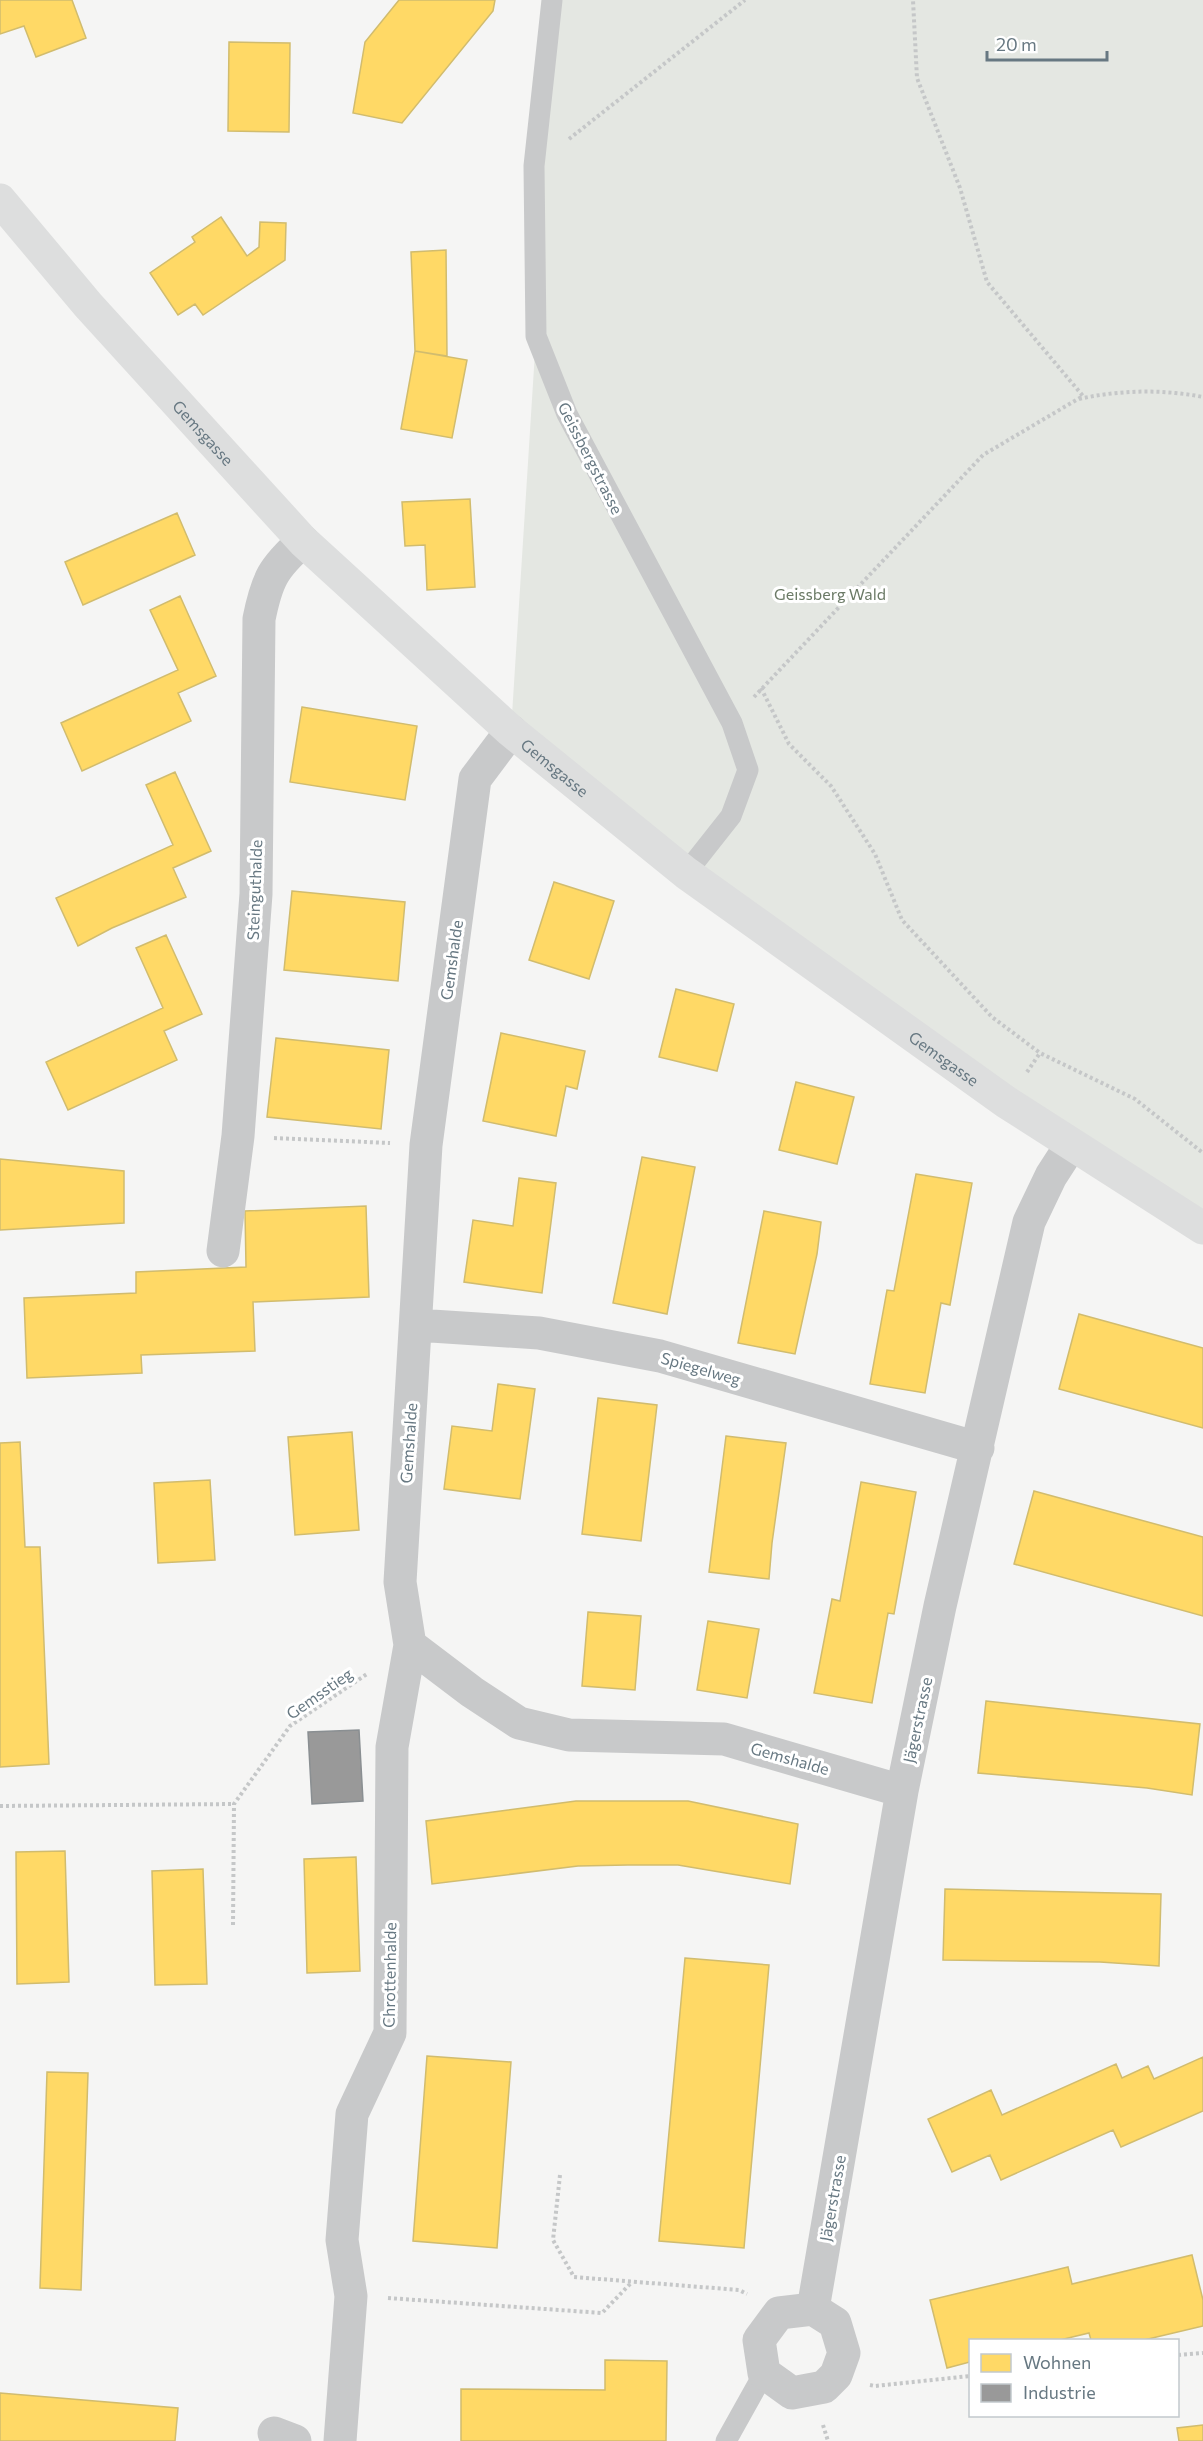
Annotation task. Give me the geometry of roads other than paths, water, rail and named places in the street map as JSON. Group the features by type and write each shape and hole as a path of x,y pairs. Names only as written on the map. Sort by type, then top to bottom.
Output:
{"street":[{"name":"Gemsgasse","path":"0,200 88,305 303,541 511,730 686,873 1006,1102 1203,1228"},
{"name":"Steinguthalde","path":"223,1251 238,1136 256,894 259,619 266,586 282,560 303,541"},
{"name":"Gemshalde","path":"511,730 475,779 426,1145 400,1582 410,1645 472,1692 519,1723 569,1736 724,1739 902,1791"},
{"name":"Jägerstrasse","path":"813,2309 902,1791 940,1606 1029,1222 1051,1176 1071,1145"},
{"name":"Spiegelweg","path":"416,1325 539,1333 660,1356 978,1448"},
{"name":"Chrottenhalde","path":"340,2441 351,2296 342,2240 352,2114 390,2032 392,1747 410,1645"},
{"path":"813,2309 835,2323 844,2353 836,2375 824,2387 792,2393 764,2373 759,2340 779,2313 813,2309"}],"lane":[{"name":"Geissbergstrasse","path":"552,0 534,166 536,336 567,414 732,723 748,770 731,816 686,873"},
{"path":"726,2441 764,2373"}],"park label":[{"name":"Geissberg Wald","path":"830,593"}]}
